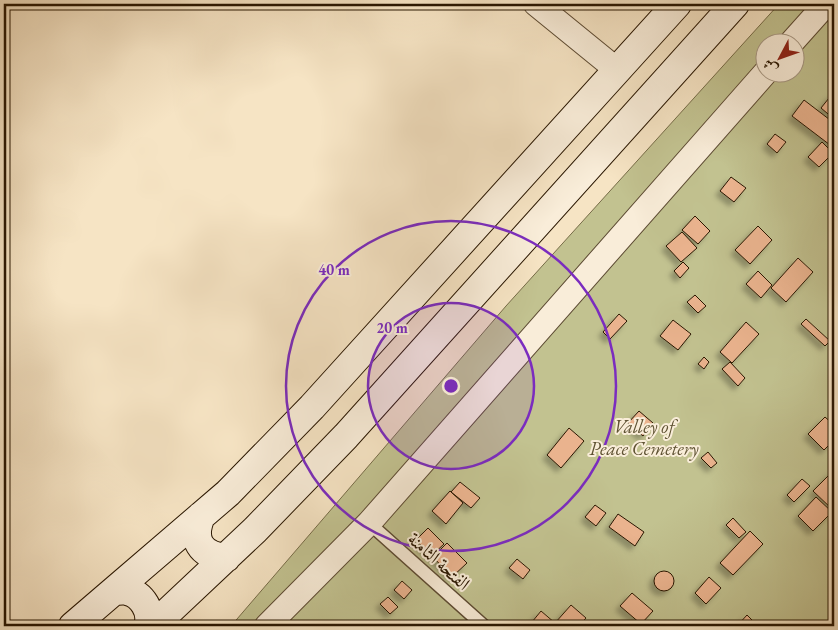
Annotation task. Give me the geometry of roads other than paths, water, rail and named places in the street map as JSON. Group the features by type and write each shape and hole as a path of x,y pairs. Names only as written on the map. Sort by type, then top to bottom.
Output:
{"main road":[{"path":"73,626 228,493 312,407 677,4"},
{"path":"153,626 255,530 346,436 735,4"},
{"path":"201,516 196,528 198,540 204,550 214,557 226,558"},
{"path":"114,591 128,591 140,597 147,608 148,626"}],"street":[{"path":"536,4 617,70"},
{"path":"801,32 826,4"},
{"path":"267,626 369,523 757,82"}],"lane":[{"name":"الفتحة الثامنة","path":"369,523 482,626"}],"park label":[{"name":"Valley of Peace Cemetery","path":"644,437"}]}
